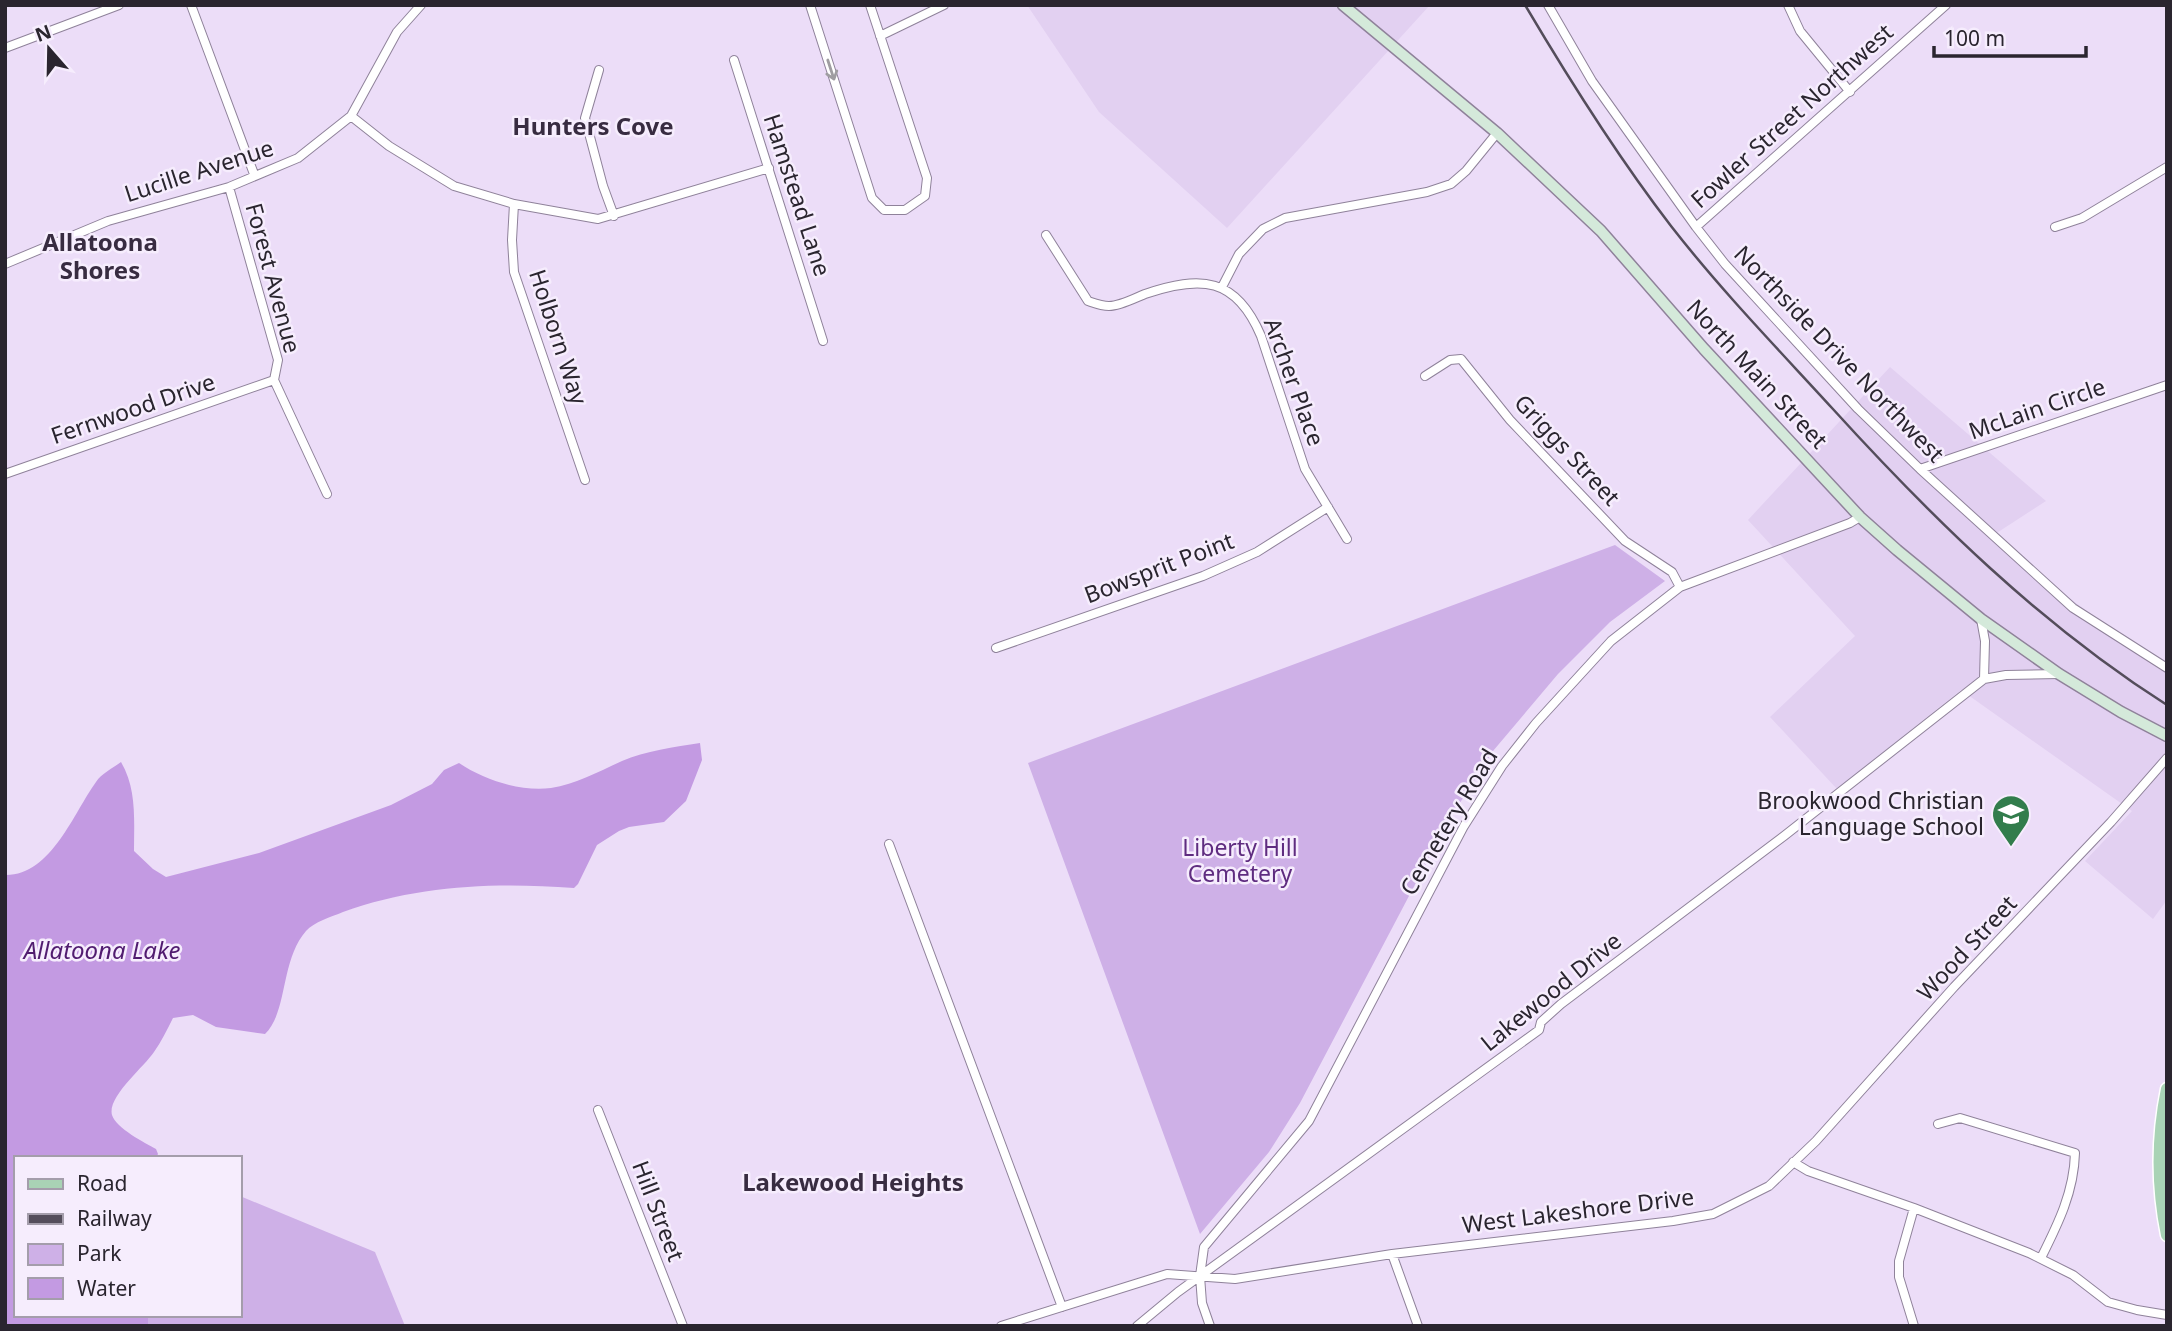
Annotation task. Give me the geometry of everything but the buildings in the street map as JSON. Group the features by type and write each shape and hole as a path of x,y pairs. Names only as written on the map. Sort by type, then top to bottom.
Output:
{"main road":[{"name":"North Main Street","path":"1343,5 1497,133 1601,232 1704,349 1860,517 1935,583 2059,674 2167,736"},
{"path":"2167,1089 2159,1160 2162,1213 2167,1235"}],"street":[{"path":"5,48 119,5"},
{"name":"Forest Avenue","path":"191,5 254,174"},
{"name":"Lucille Avenue","path":"5,264 108,221 229,187 254,174 298,158 351,116 397,32 421,5"},
{"path":"810,5 872,198 884,210 905,210 925,196 927,178 870,5"},
{"path":"880,36 944,5"},
{"name":"Northside Drive Northwest","path":"1548,5 1592,81 1696,227 1758,301 1858,409 2073,608 2167,667"},
{"path":"1788,5 1801,31 1850,92"},
{"name":"Fowler Street Northwest","path":"1696,227 1946,5"},
{"name":"Hamstead Lane","path":"734,60 823,341"},
{"path":"599,70 585,118 614,216"},
{"path":"351,116 389,146 454,186 514,204 598,219 768,168"},
{"path":"1046,235 1088,301 1110,306 1174,284 1222,287 1238,254 1263,229 1285,218 1427,192 1451,184 1466,171 1497,133"},
{"path":"2055,227 2082,218 2167,167"},
{"name":"Forest Avenue","path":"229,187 278,360 274,380 327,494"},
{"name":"Holborn Way","path":"514,204 514,272 585,480"},
{"name":"Archer Place","path":"1222,287 1241,303 1254,320 1305,469 1347,539"},
{"name":"Griggs Street","path":"1425,376 1450,360 1461,359 1510,420 1625,541 1672,572 1680,587"},
{"name":"Fernwood Drive","path":"5,474 274,380"},
{"name":"McLain Circle","path":"1920,469 2167,385"},
{"name":"Bowsprit Point","path":"996,648 1203,576 1256,552 1328,507"},
{"name":"Cemetery Road","path":"1200,1276 1204,1247 1308,1121 1464,826 1502,766 1536,723 1611,642 1680,587 1860,517"},
{"path":"1981,618 1985,641 1984,679 2006,675 2059,674"},
{"name":"Lakewood Drive","path":"1137,1326 1200,1276 1539,1030 1541,1022 1561,1004 1773,844 1984,679"},
{"name":"Wood Street","path":"1793,1162 1816,1141 1954,987 2111,822 2167,758"},
{"path":"889,844 1062,1307"},
{"name":"Hill Street","path":"598,1110 682,1326"},
{"path":"1938,1124 1960,1118 2075,1153 2074,1174 2061,1219 2041,1258"},
{"path":"1793,1162 1808,1171 1914,1208 2041,1258 2073,1275 2108,1302 2167,1315"},
{"name":"West Lakeshore Drive","path":"1001,1326 1167,1274 1235,1279 1392,1254 1713,1214 1769,1185 1793,1162"},
{"path":"1914,1208 1899,1261 1899,1277 1914,1326"},
{"path":"1392,1254 1418,1326"},
{"path":"1200,1276 1202,1303 1210,1326"}],"shaded area":[{"path":"1027,5 1430,5 1227,228 1099,112"},
{"path":"1890,367 2046,501 1989,538 2167,671 2167,900 2153,919 2085,861 2132,811 1961,690 1837,789 1770,717 1855,636 1748,520"}],"green space":[{"name":"Liberty Hill Cemetery","path":"1615,545 1665,581 1610,622 1558,674 1493,751 1449,820 1300,1103 1269,1152 1200,1234 1028,763"},
{"path":"242,1197 375,1252 405,1326 124,1326 126,1317 242,1317"}],"water":[{"name":"Allatoona Lake","path":"700,743 702,760 686,801 664,822 629,827 597,845 574,888 515,885 428,891 399,896 343,912 313,925 298,943 277,1013 265,1034 216,1027 193,1015 173,1018 154,1052 120,1091 112,1108 112,1115 119,1125 156,1149 157,1156 14,1156 14,1317 148,1317 148,1326 5,1326 5,875 21,873 48,854 101,776 121,762 132,794 134,851 166,877 259,853 391,805 432,784 444,770 459,763 480,775 503,783 539,789 579,780 622,761 660,750"}],"railway":[{"path":"1525,5 1595,118 1651,200 1709,273 1770,341 1909,490 1990,568 2075,640 2167,705"}],"place":[{"name":"Brookwood Christian Language School","path":"2011,848"}],"district":[{"name":"Hunters Cove","path":"593,127"},
{"name":"Allatoona Shores","path":"100,257"},
{"name":"Lakewood Heights","path":"853,1183"}]}
